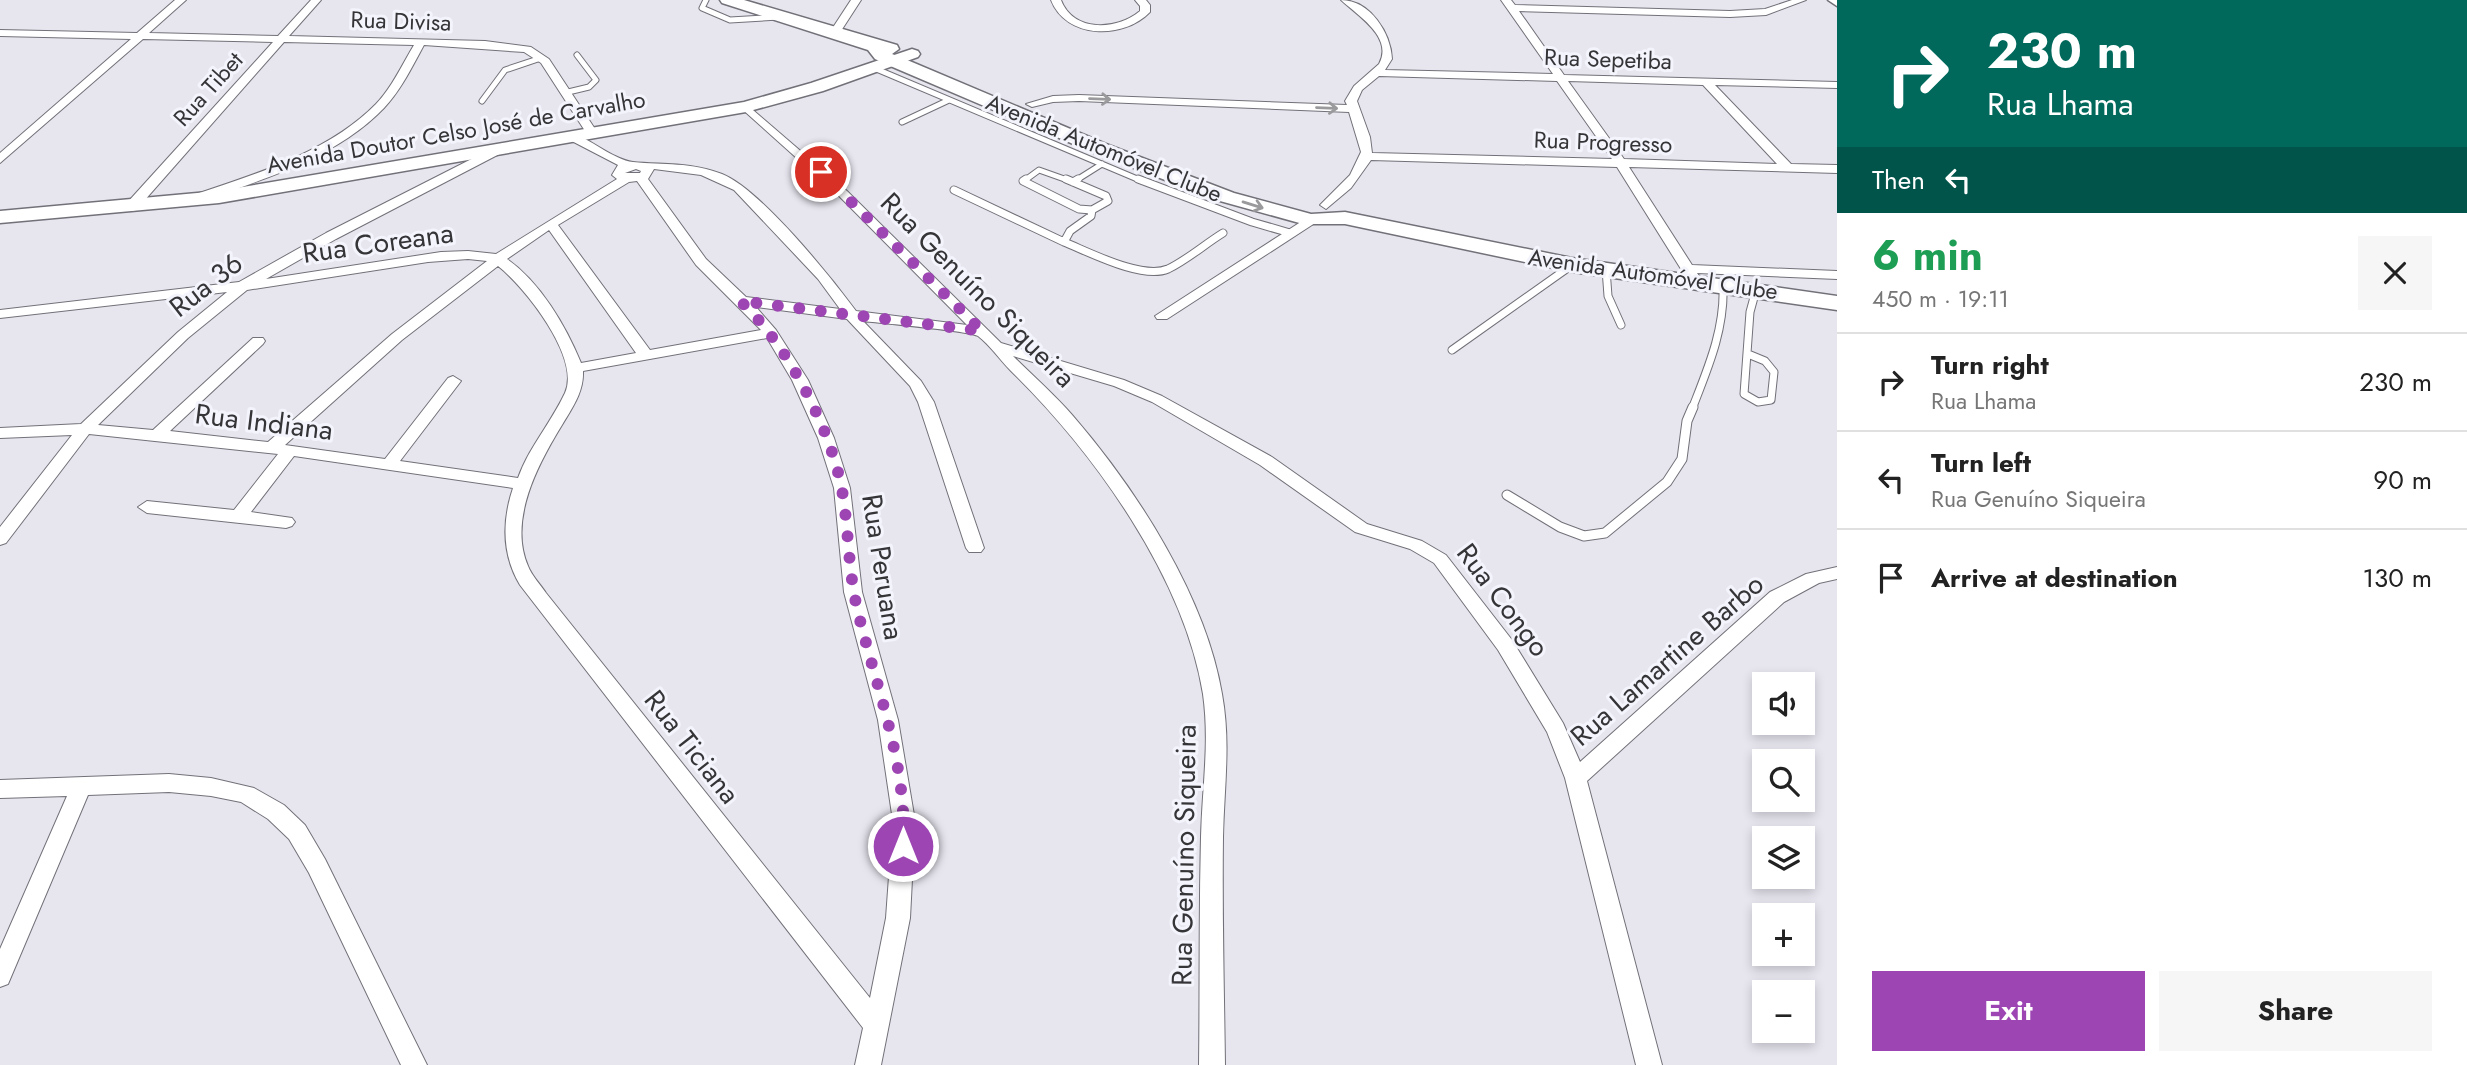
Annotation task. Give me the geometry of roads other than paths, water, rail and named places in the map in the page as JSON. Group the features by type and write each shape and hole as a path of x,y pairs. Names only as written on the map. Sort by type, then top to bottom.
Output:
{"main road":[{"name":"Avenida Automóvel Clube","path":"728,0 874,46 912,54 1032,104 1227,197 1310,220 1345,218 1573,265 1692,275 1723,285 1837,303"},
{"name":"Avenida Automóvel Clube","path":"874,46 881,55 1000,106 1130,153 1326,205 1345,218"},
{"path":"1000,106 1032,104"}],"street":[{"path":"0,159 181,0"},
{"name":"Rua Tibet","path":"131,207 316,0"},
{"path":"835,32 856,0"},
{"path":"1056,0 1057,8 1071,22 1101,28 1117,27 1139,19 1145,12 1144,5 1139,0"},
{"path":"1326,205 1355,174 1367,156 1367,145 1353,109 1353,93 1358,86 1378,74 1387,59 1385,40 1371,20 1346,0"},
{"path":"1507,3 1730,14 1766,12 1801,0"},
{"path":"1507,3 1621,164 1692,275 1837,275"},
{"name":"Rua Divisa","path":"0,33 421,42 527,50 541,58"},
{"path":"187,201 314,152 360,124 385,101 421,42"},
{"path":"408,65 462,44"},
{"name":"Avenida Doutor Celso José de Carvalho","path":"0,217 187,201 327,180 503,147 746,107 783,98 912,54"},
{"path":"541,58 591,132"},
{"name":"Rua Sepetiba","path":"1378,74 1837,85"},
{"path":"1707,83 1787,167"},
{"path":"1032,104 1053,99 1079,98 1353,109"},
{"name":"Rua Genuíno Siqueira","path":"746,107 805,157 1067,418 1110,473 1192,624 1207,668 1216,726 1217,779 1212,832 1210,948 1212,1065"},
{"name":"Rua Peruana","path":"570,136 635,172 701,262 771,333 800,380 826,438 842,488 853,592 888,720 904,821 898,918 868,1065"},
{"name":"Rua 36","path":"0,539 85,429 183,335 243,286 331,236 503,147"},
{"name":"Rua Progresso","path":"1367,156 1837,169"},
{"path":"240,515 281,449 376,356 497,259 635,172 700,171 738,187 823,276 850,314 916,384 926,402 975,548"},
{"path":"1162,316 1310,220"},
{"path":"552,225 647,357"},
{"name":"Rua Coreana","path":"0,314 243,286 436,257 472,255 497,259"},
{"path":"497,259 510,268 531,294 576,368 573,392 521,484"},
{"name":"Rua Congo","path":"740,301 850,314 989,338 1119,383 1157,399 1266,461 1362,528 1430,551 1440,559 1505,645 1556,729 1576,778 1649,1065"},
{"path":"576,368 771,333"},
{"path":"157,435 258,341"},
{"path":"388,466 453,381"},
{"name":"Rua Indiana","path":"0,433 85,429 157,435 281,449 521,484"},
{"name":"Rua Ticiana","path":"521,484 513,522 517,563 539,598 876,1025"},
{"path":"147,507 286,522"},
{"name":"Rua Lamartine Barbo","path":"1576,778 1776,597 1812,578 1837,573"},
{"path":"0,789 169,783 246,794 276,812 297,832 317,866 414,1065"},
{"path":"0,976 82,785"}],"lane":[{"path":"706,0 702,8 711,15 731,21 782,16"},
{"path":"565,93 596,82 577,55"},
{"path":"482,100 499,72 508,66 541,58"},
{"path":"874,68 1219,211 1290,233"},
{"path":"902,122 949,100"},
{"path":"1073,182 1102,164"},
{"path":"1044,170 1073,182 1108,199 1091,210 1079,209 1023,181 1044,170"},
{"path":"954,190 1064,242 1138,270 1154,272 1167,269 1223,233"},
{"path":"1064,242 1070,231 1091,216 1091,210"},
{"path":"1452,350 1573,265"},
{"path":"1606,269 1608,296 1621,324"},
{"path":"1507,495 1560,527 1584,536 1605,533 1667,482 1682,459 1687,421 1712,359 1724,309 1723,285"},
{"path":"1748,354 1765,361 1774,372 1773,396 1766,402 1750,399 1744,394 1750,312 1757,289"}]}
